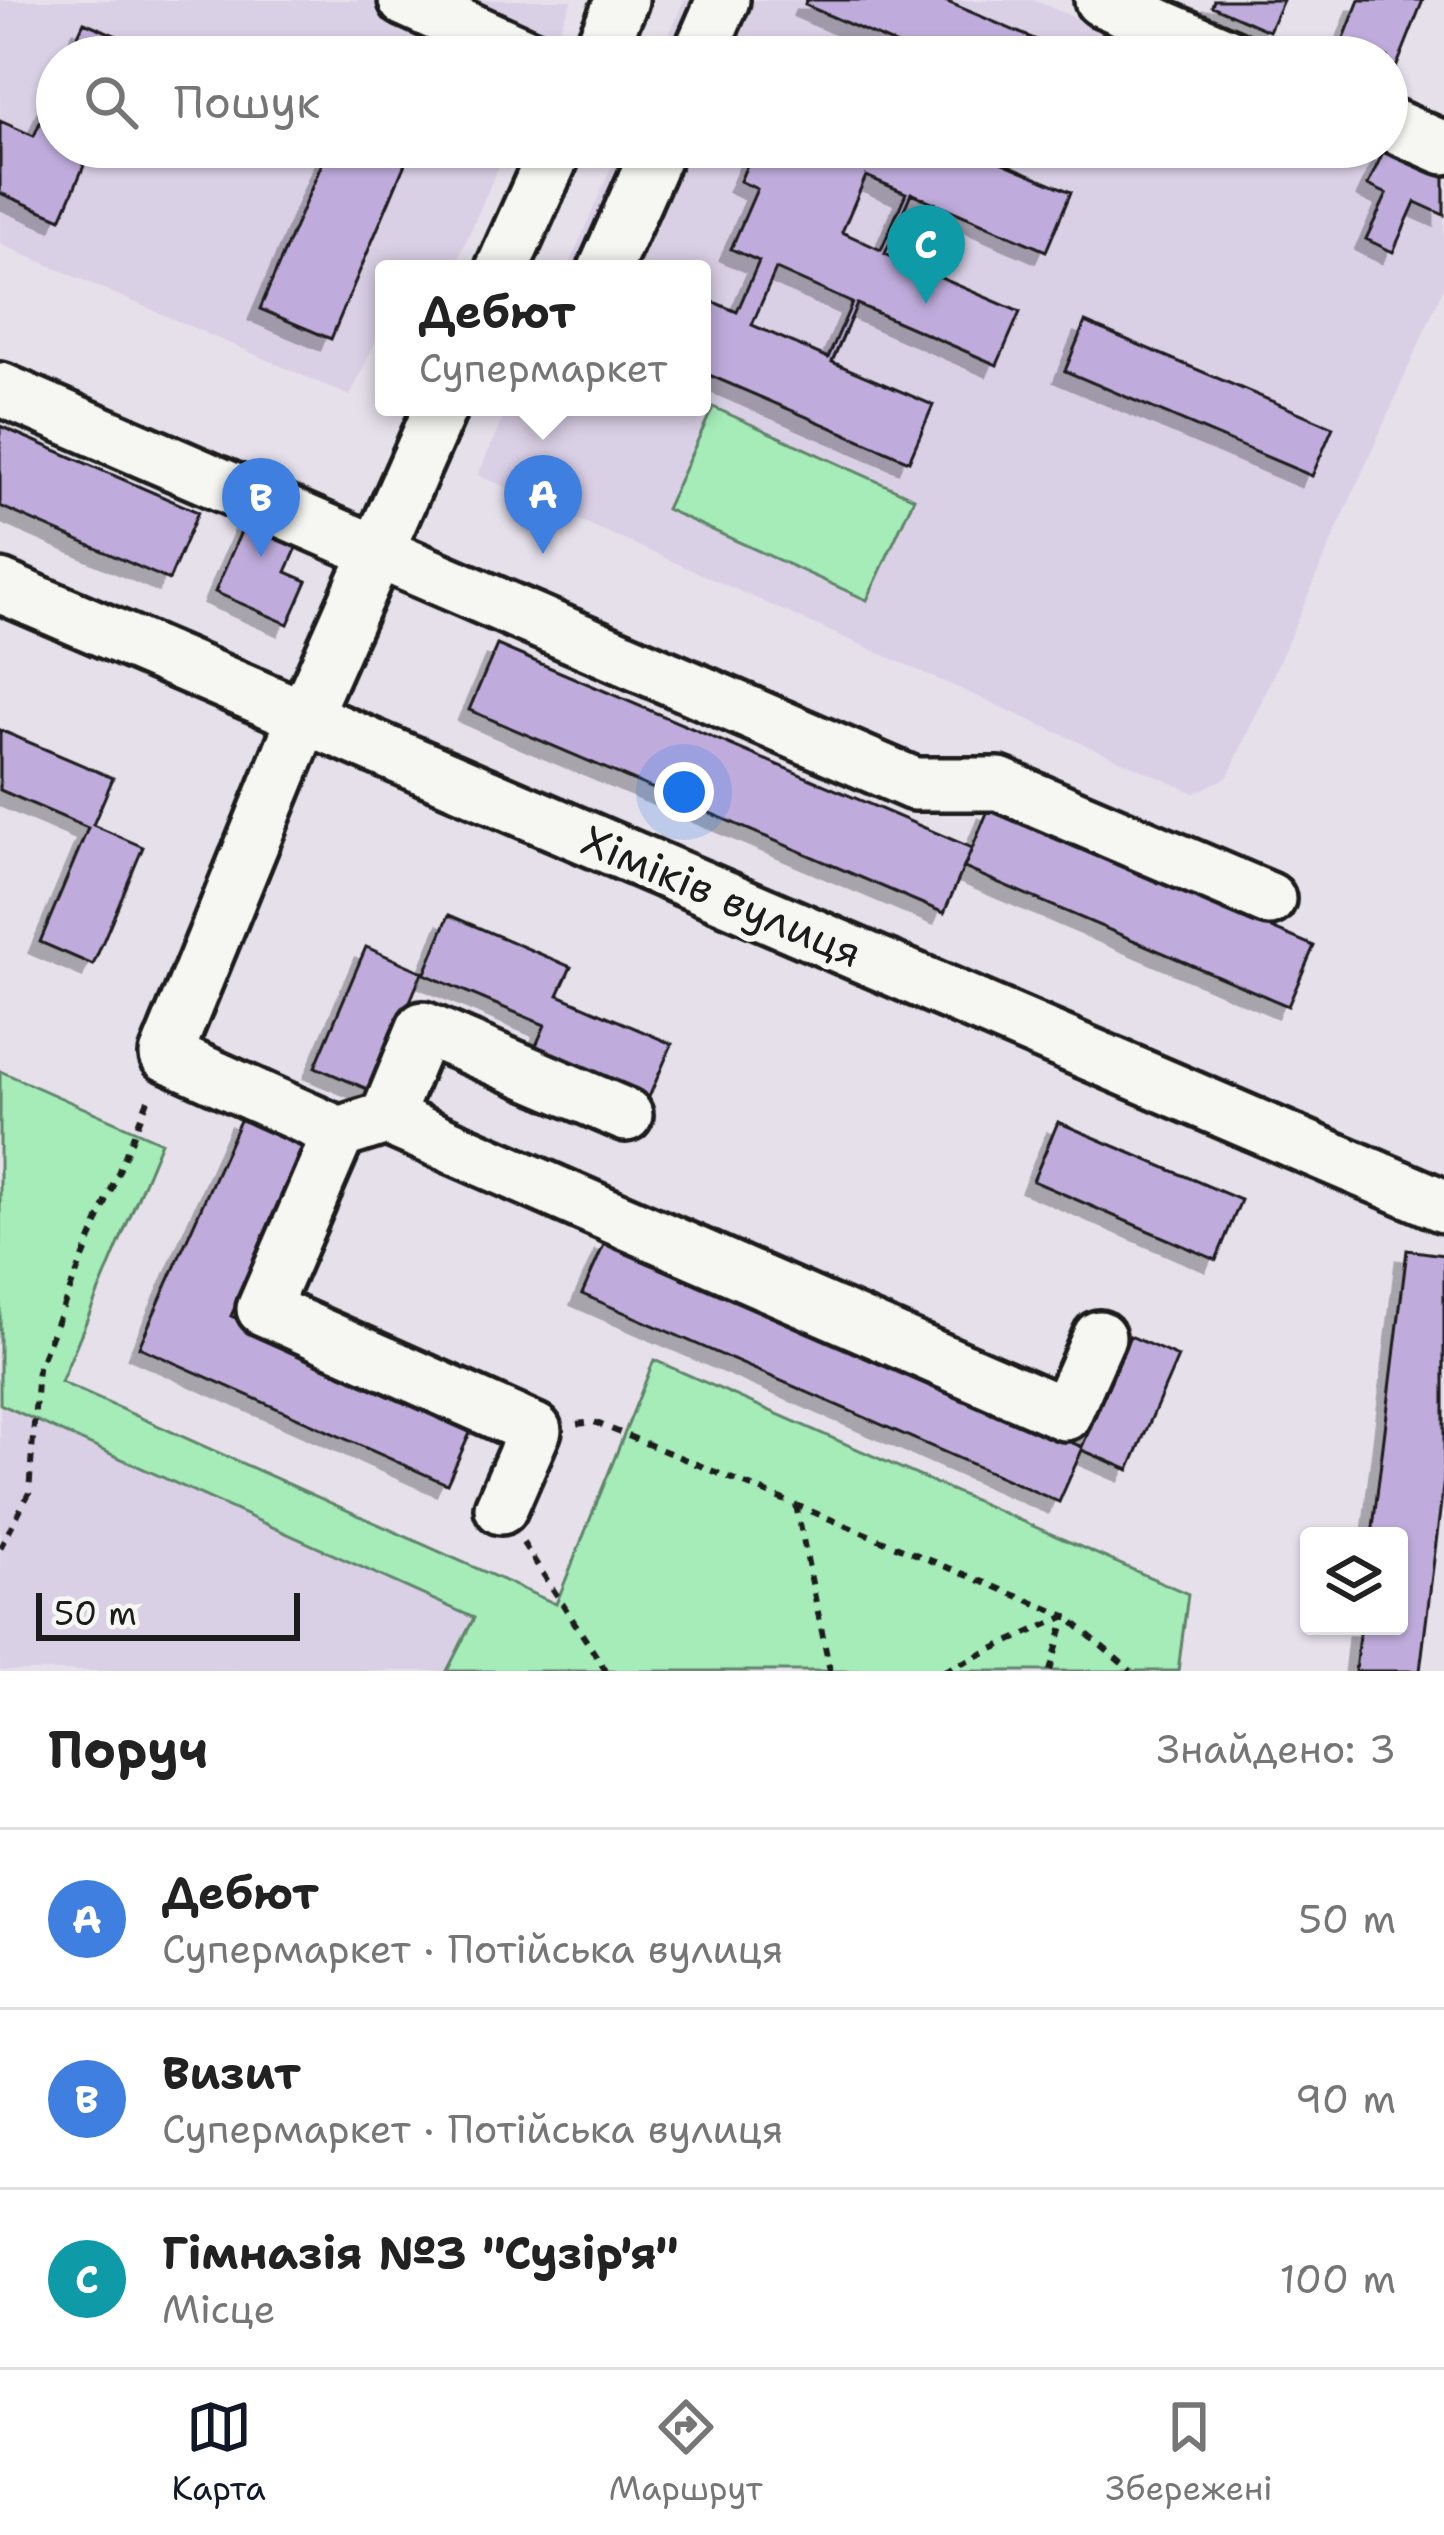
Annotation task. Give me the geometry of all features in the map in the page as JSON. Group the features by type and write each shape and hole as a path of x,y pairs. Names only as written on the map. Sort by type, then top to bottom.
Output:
{"street":[{"path":"405,0 485,36"},
{"path":"606,36 622,0"},
{"path":"707,36 723,0"},
{"path":"1101,0 1184,36"},
{"path":"1408,133 1444,148"},
{"path":"506,260 547,168"},
{"path":"609,260 650,168"},
{"path":"0,389 914,784 999,784 1269,898"},
{"path":"437,416 304,717 166,1055 362,1125 1065,1414 1099,1336"},
{"name":"Хіміків вулиця","path":"0,586 1444,1206"},
{"path":"500,1508 535,1430 262,1309 362,1125 423,1028 626,1115"}],"path":[{"path":"0,1548 29,1493 38,1368 166,1055"},
{"path":"535,1430 594,1421 1066,1616 1131,1671"},
{"path":"796,1505 830,1671"},
{"path":"500,1508 606,1671"},
{"path":"944,1671 1066,1616"},
{"path":"1050,1671 1066,1616"}],"shaded area":[{"path":"0,0 572,0 556,36 36,36 36,168 498,168 458,260 375,260 375,343 350,396 0,244"},
{"path":"684,0 1033,0 1120,36 668,36"},
{"path":"1408,156 1444,171 1444,287 1228,777 1194,793 478,475 504,416 711,416 711,260 571,260 611,168 1408,168"},
{"path":"0,1404 475,1619 447,1671 0,1671"}],"green space":[{"path":"713,407 914,498 867,600 666,509"},
{"path":"0,1071 161,1142 61,1382 556,1604 654,1360 1188,1594 1178,1671 447,1671 474,1618 0,1404"}],"building":[{"path":"807,0 943,0 1027,36 877,36 805,5"},
{"path":"1214,0 1283,0 1269,31 1212,6"},
{"path":"1359,0 1423,0 1408,38 1345,36"},
{"path":"84,22 117,36 78,36"},
{"path":"0,121 34,136 36,131 36,168 83,168 61,219 0,193"},
{"path":"1408,161 1444,178 1444,215 1415,202 1393,252 1366,239 1387,194 1368,185 1376,168 1408,168"},
{"path":"320,168 403,168 331,339 260,309"},
{"path":"746,168 1015,168 1071,192 1046,251 911,193 885,254 1020,312 997,365 857,304 832,362 933,405 909,461 711,376 711,301 737,312 759,261 731,249 757,189 740,181","holes":["866,176 906,193 881,250 842,232","776,269 852,303 828,358 752,325"]},
{"path":"1085,322 1333,427 1312,476 1065,371"},
{"path":"0,426 198,512 169,580 0,506"},
{"path":"246,520 299,543 286,572 307,581 288,624 215,592"},
{"path":"497,645 972,848 944,913 469,710"},
{"path":"0,730 113,778 93,825 143,847 93,965 40,942 88,828 0,790"},
{"path":"989,808 1314,946 1288,1006 964,868"},
{"path":"449,915 571,967 558,995 672,1044 649,1097 535,1048 545,1025 422,973 372,1091 315,1067 366,947 425,973"},
{"path":"242,1116 307,1145 231,1316 474,1424 447,1484 139,1347"},
{"path":"1058,1122 1241,1200 1216,1260 1033,1181"},
{"path":"606,1240 1082,1447 1130,1336 1178,1357 1129,1470 1082,1450 1059,1502 582,1294"},
{"path":"1407,1250 1444,1255 1444,1479 1420,1671 1355,1671 1359,1635 1408,1635 1408,1527 1373,1527"}],"place":[{"name":"Гімназія №3 \"Сузір'я\"","path":"926,304"},
{"name":"Дебют","path":"543,554"},
{"name":"Визит","path":"261,557"}]}
